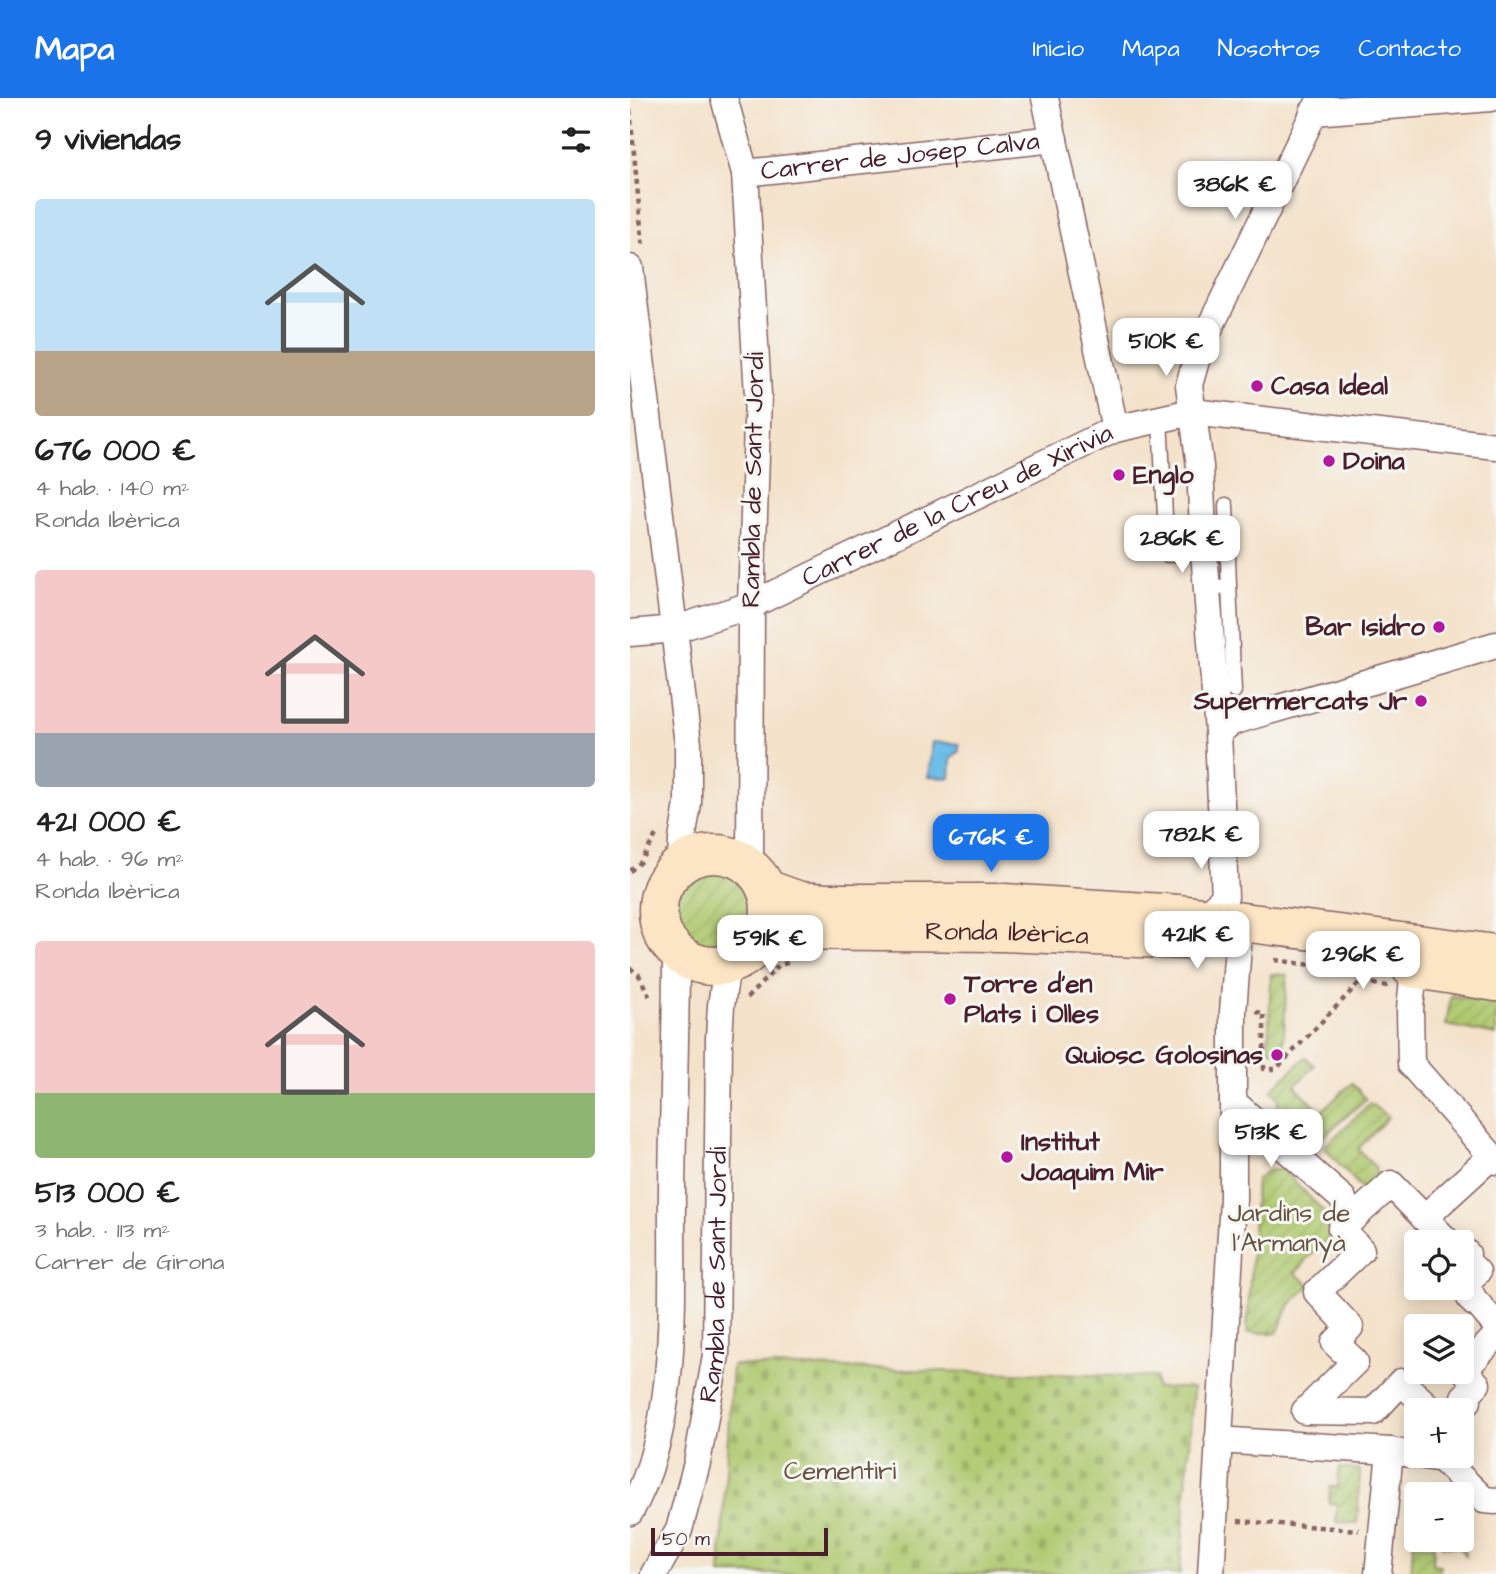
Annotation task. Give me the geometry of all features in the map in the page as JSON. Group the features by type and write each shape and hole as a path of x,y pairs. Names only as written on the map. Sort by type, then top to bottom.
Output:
{"street":[{"name":"Rambla de Sant Jordi","path":"724,98 745,173 758,394 751,605 758,876"},
{"path":"1045,98 1115,429"},
{"path":"1204,916 1225,897 1218,732 1218,587 1204,552 1200,466 1189,385 1199,350 1317,105 1491,98"},
{"name":"Carrer de Josep Calva","path":"745,173 1054,139"},
{"path":"630,268 638,416 676,629 688,744 688,804 682,840 650,881 657,914 656,938 705,966 727,965 740,960 756,948 767,930 771,909 758,876 733,856 715,853 698,856 650,881"},
{"path":"1160,419 1180,390 1189,385"},
{"name":"Carrer de la Creu de Xirivia","path":"630,633 676,629 751,605 1115,429 1192,412 1496,446"},
{"path":"1218,732 1233,722 1255,715 1496,645"},
{"name":"Ronda Ibèrica","path":"758,876 800,901 1004,903 1204,916 1496,954"},
{"name":"Ronda Ibèrica","path":"767,930 1001,932 1185,940 1496,982"},
{"name":"Rambla de Sant Jordi","path":"630,1513 640,1496 660,1428 669,1358 656,938"},
{"path":"1211,1574 1233,1200 1233,1012 1238,946"},
{"name":"Rambla de Sant Jordi","path":"654,1574 679,1530 697,1464 716,1355 719,1038 727,965"},
{"path":"1414,969 1410,1009 1411,1064 1489,1163 1423,1218"},
{"path":"1233,1102 1343,1199"},
{"path":"1419,1398 1401,1382 1373,1412 1305,1410 1356,1362 1335,1343 1350,1327 1317,1292 1361,1250 1341,1229 1391,1184 1436,1230"},
{"path":"1472,1300 1496,1322"},
{"path":"1465,1398 1477,1384 1464,1370 1496,1336"},
{"path":"1218,1440 1403,1453 1378,1574"},
{"path":"1451,1468 1484,1500 1496,1501"}],"lane":[{"path":"1160,419 1167,555 1204,552"},
{"path":"1226,505 1218,587 1234,691"}],"path":[{"path":"650,881 641,862 659,824"},
{"path":"746,999 779,965 801,960"},
{"path":"630,968 639,975 650,996 650,1007"},
{"path":"1248,1011 1264,1013 1264,1069 1276,1069 1360,982"},
{"path":"1232,1521 1359,1531"}],"green space":[{"path":"713,868 729,871 743,880 752,894 755,910 752,926 743,940 729,949 713,952 697,949 683,940 674,926 671,910 674,894 683,880 697,871"},
{"path":"1271,974 1287,975 1283,1051 1268,1050"},
{"path":"1451,996 1496,1002 1496,1035 1446,1025"},
{"path":"1306,1057 1314,1066 1295,1086 1321,1112 1352,1083 1366,1099 1317,1142 1277,1104 1280,1099 1271,1090"},
{"path":"1370,1103 1388,1117 1358,1149 1375,1167 1378,1179 1364,1191 1324,1147"},
{"name":"Jardins de l'Armanyà","path":"1282,1169 1341,1229 1304,1261 1295,1273 1310,1285 1290,1304 1277,1333 1247,1333 1256,1180 1267,1171"},
{"name":"Cementiri","path":"732,1365 1156,1377 1156,1388 1193,1388 1180,1574 720,1574"},
{"path":"1339,1468 1360,1470 1357,1523 1336,1522 1337,1504 1329,1503 1330,1487 1338,1487"},
{"path":"1412,1552 1434,1552 1433,1564 1440,1565 1439,1574 1411,1574"}],"water":[{"path":"932,742 959,744 959,751 951,758 950,778 928,777"}],"place":[{"name":"Casa Ideal","path":"1257,386"},
{"name":"Doina","path":"1329,461"},
{"name":"Englo","path":"1119,475"},
{"name":"Bar Isidro","path":"1439,627"},
{"name":"Supermercats Jr","path":"1421,701"},
{"name":"Torre d'en Plats i Olles","path":"950,999"},
{"name":"Quiosc Golosinas","path":"1277,1055"},
{"name":"Institut Joaquim Mir","path":"1007,1157"}]}
